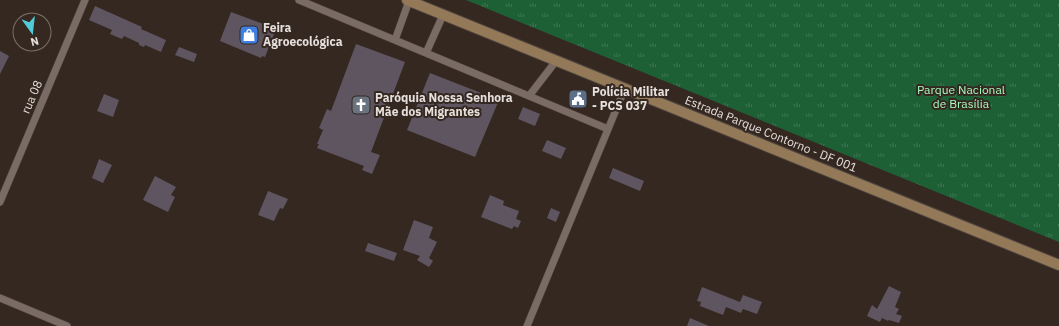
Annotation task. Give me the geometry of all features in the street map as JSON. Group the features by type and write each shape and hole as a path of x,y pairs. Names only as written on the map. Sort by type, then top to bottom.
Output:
{"main road":[{"name":"Estrada Parque Contorno - DF 001","path":"408,0 1059,264"}],"street":[{"name":"rua 08","path":"0,202 85,0"},
{"path":"299,0 608,129"},
{"path":"395,40 408,0"},
{"path":"426,53 443,15"},
{"path":"529,96 556,61"},
{"path":"527,326 624,88"},
{"path":"0,298 67,326"}],"green space":[{"name":"Parque Nacional de Brasília","path":"466,0 1059,0 1059,242"}],"building":[{"path":"95,6 142,27 141,29 166,40 161,52 145,45 144,47 139,45 139,43 124,36 122,39 110,34 112,30 89,20"},
{"name":"Feira Agroecológica","path":"231,12 266,25 268,22 275,25 274,28 276,29 265,57 262,56 261,58 220,41"},
{"name":"Paróquia Nossa Senhora Mãe dos Migrantes","path":"356,44 405,62 371,152 380,155 372,174 362,170 364,166 317,148 319,144 317,144 323,130 319,128 327,109 331,111"},
{"path":"179,47 197,54 194,62 175,55"},
{"path":"0,51 9,56 0,74"},
{"path":"430,73 499,100 475,157 407,130"},
{"path":"104,94 119,100 113,117 97,111"},
{"path":"523,107 540,114 535,126 518,119"},
{"path":"547,140 566,148 561,159 542,151"},
{"path":"99,159 112,165 103,183 92,178"},
{"path":"613,168 644,181 640,191 609,178"},
{"path":"155,176 176,187 171,195 175,197 168,212 143,200"},
{"path":"268,191 288,199 283,209 280,208 274,221 258,215"},
{"path":"490,195 504,201 503,205 519,211 516,219 521,221 518,228 514,226 512,229 481,217"},
{"path":"551,208 560,212 556,222 547,218"},
{"path":"414,220 433,227 429,238 437,242 429,258 433,261 429,267 417,260 420,256 403,250"},
{"path":"368,243 397,253 394,261 365,251"},
{"path":"889,286 901,292 895,307 899,309 896,314 902,316 899,323 882,318 880,322 867,316 872,305 877,309"},
{"path":"702,287 740,302 743,295 762,302 757,314 743,309 741,313 726,307 723,315 700,306 701,302 697,301"},
{"path":"690,318 709,326 687,326"}],"place":[{"name":"Feira Agroecológica","path":"249,35"},
{"name":"Polícia Militar - PCS 037","path":"578,99"},
{"name":"Paróquia Nossa Senhora Mãe dos Migrantes","path":"361,105"}]}
